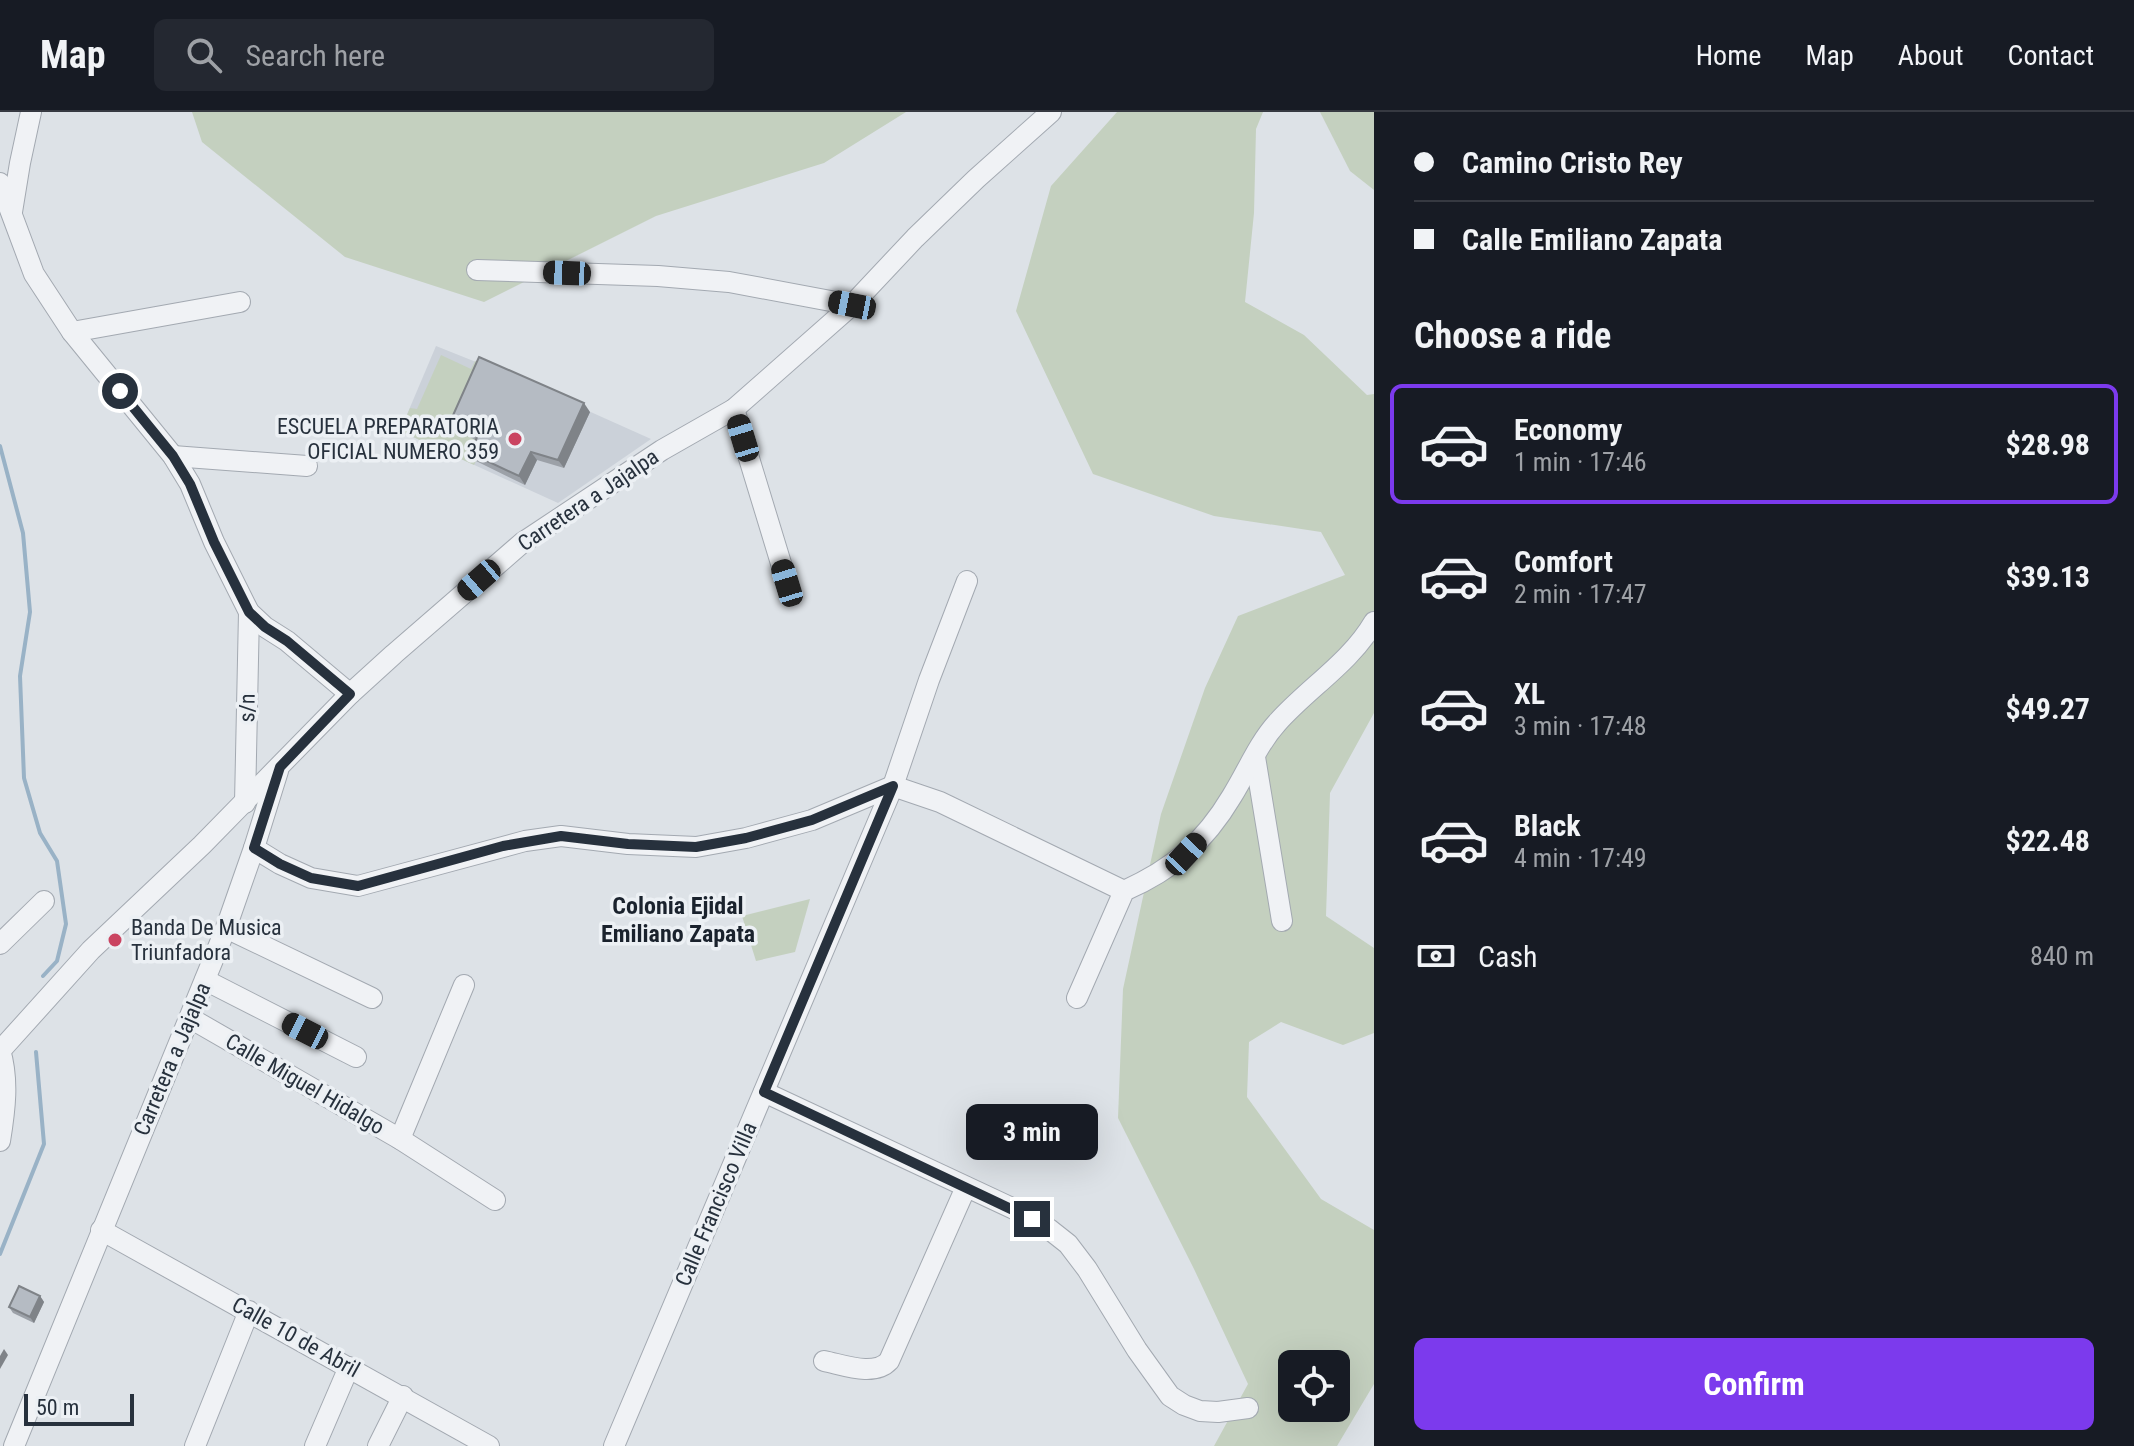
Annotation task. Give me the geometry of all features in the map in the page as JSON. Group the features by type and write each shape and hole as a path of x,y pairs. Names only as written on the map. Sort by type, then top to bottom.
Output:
{"street":[{"path":"12,216 31,112"},
{"name":"Carretera a Jajalpa","path":"14,1446 226,928 280,767 350,694 522,543 662,450 734,409 849,307 925,228 1051,112"},
{"path":"0,183 34,274 72,332 173,456 190,484 214,542 249,612 350,694"},
{"path":"477,270 715,281 849,307"},
{"path":"72,332 240,302"},
{"path":"734,409 787,583"},
{"path":"173,456 307,466"},
{"name":"Calle Francisco Villa","path":"614,1446 893,786 967,581"},
{"name":"s/n","path":"245,803 249,612"},
{"path":"1077,998 1124,891 1152,878 1186,854 1208,831 1274,726 1347,658 1374,622"},
{"path":"1255,757 1282,921"},
{"path":"0,1141 6,1089 0,1050 91,950 280,767"},
{"path":"254,848 311,878 358,886 510,845 561,836 696,847 746,838 812,820 893,786 940,802 1124,891"},
{"path":"0,944 44,901"},
{"path":"226,928 372,998"},
{"path":"205,980 356,1057"},
{"name":"Calle Miguel Hidalgo","path":"190,1018 400,1139 464,985"},
{"path":"764,1092 1014,1209 1049,1229 1068,1244 1087,1269 1137,1350 1170,1396 1200,1411 1248,1408"},
{"path":"400,1139 495,1200"},
{"path":"824,1361 868,1369 884,1366 889,1361 966,1187"},
{"name":"Calle 10 de Abril","path":"101,1230 489,1446"},
{"path":"195,1446 249,1311"},
{"path":"315,1446 349,1367"},
{"path":"378,1446 403,1396"}],"shaded area":[{"name":"ESCUELA PREPARATORIA OFICIAL NUMERO 359","path":"436,346 651,439 558,503 400,431"}],"green space":[{"path":"192,112 906,112 824,163 656,216 484,302 345,257 202,142"},
{"path":"1117,112 1263,112 1256,129 1254,213 1245,302 1304,335 1367,395 1374,394 1374,713 1330,793 1326,916 1374,948 1374,1033 1343,1045 1281,1022 1249,1042 1247,1097 1321,1199 1374,1230 1374,1384 1337,1446 1214,1446 1248,1384 1118,1118 1123,989 1161,814 1205,688 1238,616 1345,575 1321,532 1214,516 1093,474 1016,311 1051,186"},
{"path":"1320,112 1374,112 1374,190 1350,171"},
{"path":"441,355 471,369 475,361 485,366 456,430 474,439 517,379 474,465 400,431 410,408 417,409"},
{"path":"810,899 795,952 756,961 742,916"}],"building":[{"path":"479,357 584,403 558,460 531,452 519,476 470,453 478,435 450,422"},
{"path":"19,1286 40,1296 30,1317 9,1307"}],"waterway":[{"path":"0,446 23,533 30,612 20,676 24,778 40,833 57,861 66,924 57,961 43,976"},
{"path":"0,1254 44,1144 36,1052"}],"place":[{"name":"ESCUELA PREPARATORIA OFICIAL NUMERO 359","path":"515,439"},
{"name":"Banda De Musica Triunfadora","path":"115,940"}],"district":[{"name":"Colonia Ejidal Emiliano Zapata","path":"678,920"}],"route":[{"path":"120,391 173,456 190,484 214,542 249,612 350,694 280,767 254,848 311,878 358,886 503,846 561,836 628,844 696,847 746,838 812,820 893,786 764,1092 1032,1219"}]}
